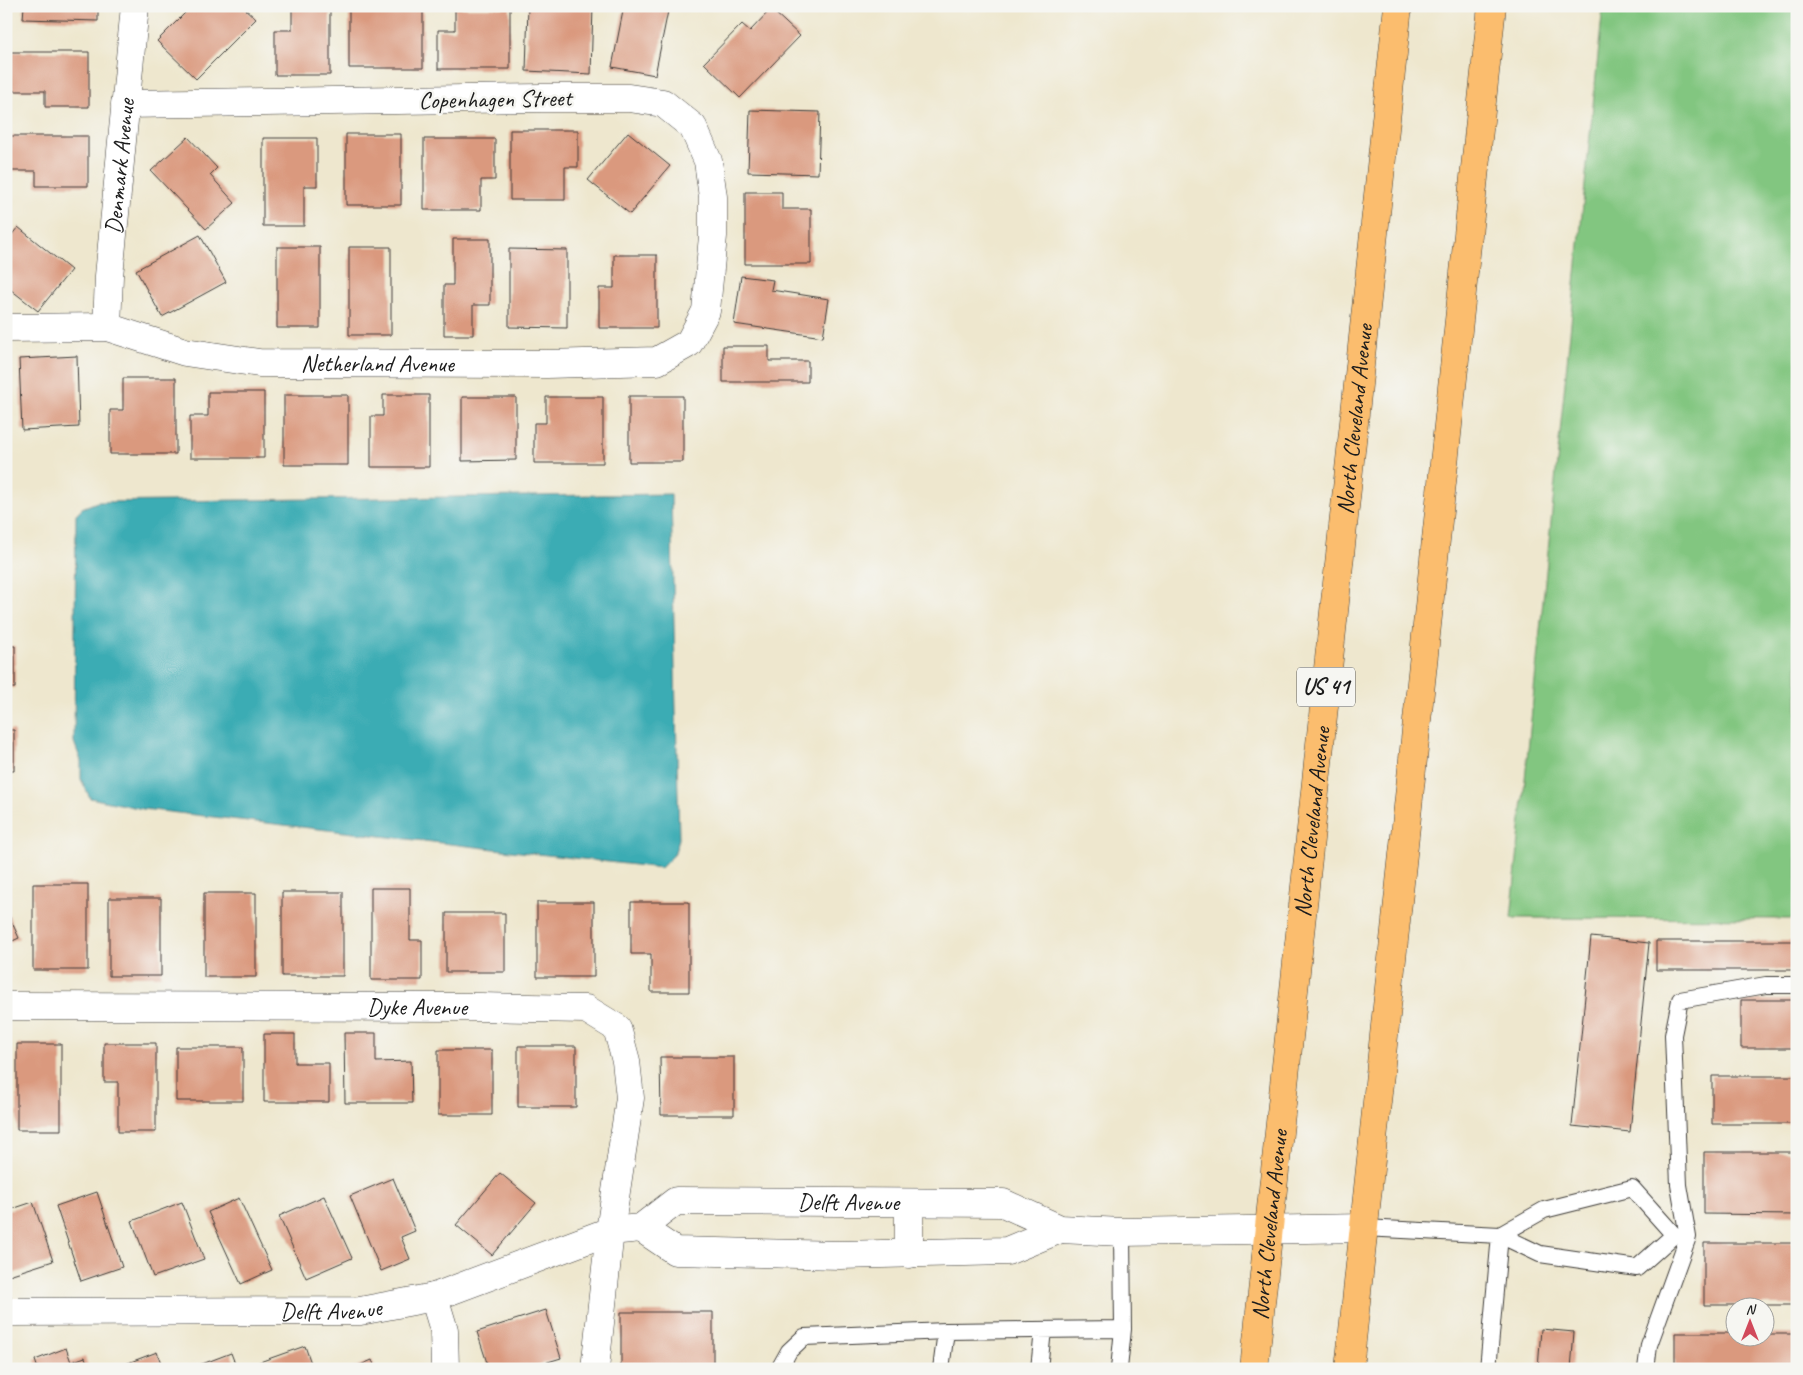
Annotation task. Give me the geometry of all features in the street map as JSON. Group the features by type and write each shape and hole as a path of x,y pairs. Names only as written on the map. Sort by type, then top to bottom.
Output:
{"main road":[{"name":"North Cleveland Avenue","path":"1254,1369 1398,6"},
{"path":"1349,1369 1492,6"}],"street":[{"name":"Denmark Avenue","path":"107,327 109,276 135,6"},
{"name":"Copenhagen Street","path":"125,104 542,98 629,98 663,103 693,127 708,161 713,197 713,236 709,287"},
{"name":"Netherland Avenue","path":"6,328 107,327 185,352 259,363 547,364 658,361 689,343 706,311 709,287"},
{"name":"Dyke Avenue","path":"6,1006 461,1007 586,1010 616,1028 626,1062 630,1098 610,1231 595,1369"},
{"name":"Delft Avenue","path":"6,1312 360,1311 434,1296 610,1231 641,1228 676,1201 909,1204 1004,1203 1060,1229 1122,1232 1364,1228"},
{"path":"909,1204 909,1254"},
{"name":"Delft Avenue","path":"641,1228 675,1251 840,1255 1007,1251 1060,1229"},
{"path":"434,1296 444,1330 445,1369"}],"lane":[{"path":"1646,1369 1649,1345 1681,1236 1672,1035 1680,1000 1766,984 1797,985"},
{"path":"1500,1236 1544,1210 1632,1188 1681,1236"},
{"path":"1364,1228 1500,1236 1540,1254 1637,1268 1681,1236"},
{"path":"1119,1369 1123,1329 1122,1232"},
{"path":"1488,1369 1500,1236"},
{"path":"779,1369 789,1351 804,1337 946,1331 1123,1329"},
{"path":"1039,1369 1044,1330"},
{"path":"941,1369 946,1331"}],"green space":[{"path":"1603,6 1797,6 1797,919 1511,918"}],"water":[{"path":"671,494 679,839 674,855 661,868 143,809 90,798 81,779 81,761 74,742 76,514 82,508 97,502"}],"building":[{"path":"24,6 98,6 98,21 23,19"},
{"path":"192,6 242,6 256,19 196,79 157,41"},
{"path":"292,6 330,6 330,75 275,75 275,30 292,30"},
{"path":"349,6 423,6 423,68 349,68"},
{"path":"528,6 593,6 591,74 526,71"},
{"path":"624,6 669,6 655,75 612,67"},
{"path":"455,8 510,8 510,69 438,69 438,30 455,30"},
{"path":"771,9 800,36 740,98 704,63 742,24 750,31"},
{"path":"6,52 89,52 89,107 45,107 45,91 6,91"},
{"path":"750,110 820,112 818,174 748,172"},
{"path":"510,130 578,130 578,167 565,167 565,200 510,200"},
{"path":"628,132 670,166 630,214 588,180"},
{"path":"346,134 401,134 401,205 346,205"},
{"path":"6,136 88,136 88,186 36,186 36,171 6,171"},
{"path":"188,137 217,168 210,175 235,203 206,229 151,171"},
{"path":"263,138 317,138 317,186 304,186 304,226 263,226"},
{"path":"424,139 495,139 495,180 481,180 481,210 424,210"},
{"path":"745,192 782,192 782,209 811,209 811,264 745,264"},
{"path":"18,227 71,270 38,311 6,286 6,242"},
{"path":"200,235 226,282 162,317 136,270"},
{"path":"453,239 490,239 490,305 473,305 473,335 444,335 444,285 453,285"},
{"path":"277,247 320,247 320,328 277,328"},
{"path":"349,247 391,247 391,335 349,335"},
{"path":"509,249 567,250 567,328 509,327"},
{"path":"614,255 657,255 657,328 599,328 599,288 614,288"},
{"path":"741,276 773,280 771,290 829,299 823,337 734,324"},
{"path":"723,346 769,346 769,361 808,361 808,382 723,382"},
{"path":"77,356 79,427 22,430 19,359"},
{"path":"123,378 176,378 176,454 110,454 110,410 123,410"},
{"path":"208,392 264,392 264,458 190,458 190,416 208,416"},
{"path":"284,395 348,395 348,465 284,465"},
{"path":"383,395 429,395 429,467 371,467 371,416 383,416"},
{"path":"629,396 683,396 683,462 629,462"},
{"path":"462,397 516,397 516,460 462,461"},
{"path":"546,397 603,397 603,463 534,463 534,423 546,423"},
{"path":"6,646 15,646 15,688 6,688"},
{"path":"6,730 14,730 14,771 6,771"},
{"path":"33,884 88,884 88,970 33,970"},
{"path":"371,888 410,888 410,940 422,940 422,980 371,980"},
{"path":"282,892 343,892 343,976 282,976"},
{"path":"204,893 256,893 256,977 204,977"},
{"path":"109,898 161,898 161,976 109,976"},
{"path":"537,902 594,902 594,977 537,977"},
{"path":"631,902 689,902 689,992 651,992 651,954 631,954"},
{"path":"6,909 19,938 6,944"},
{"path":"446,913 505,913 505,972 446,972"},
{"path":"1591,937 1649,943 1630,1132 1572,1126"},
{"path":"1656,941 1797,941 1797,970 1656,970"},
{"path":"1741,1000 1797,1000 1797,1048 1741,1048"},
{"path":"344,1033 376,1033 376,1062 411,1061 412,1103 345,1103"},
{"path":"264,1034 295,1034 295,1063 329,1063 329,1102 264,1102"},
{"path":"104,1043 156,1043 156,1132 118,1132 118,1082 104,1082"},
{"path":"17,1044 61,1044 61,1130 17,1130"},
{"path":"518,1046 576,1046 576,1107 518,1107"},
{"path":"176,1047 243,1047 243,1101 176,1101"},
{"path":"438,1050 492,1050 492,1115 438,1115"},
{"path":"660,1057 734,1057 734,1115 661,1115"},
{"path":"1712,1076 1797,1076 1797,1124 1712,1124"},
{"path":"1704,1152 1797,1152 1797,1215 1704,1214"},
{"path":"500,1173 536,1203 492,1255 456,1225"},
{"path":"393,1178 415,1231 401,1237 410,1259 381,1271 350,1196"},
{"path":"97,1192 122,1267 81,1281 56,1206"},
{"path":"324,1196 352,1258 306,1278 279,1216"},
{"path":"239,1198 272,1270 241,1284 208,1212"},
{"path":"33,1202 53,1261 6,1276 6,1211"},
{"path":"182,1202 204,1259 153,1277 132,1221"},
{"path":"1704,1243 1797,1243 1797,1305 1776,1305 1776,1298 1726,1298 1726,1305 1704,1305"},
{"path":"546,1310 561,1358 525,1369 489,1369 477,1332"},
{"path":"621,1312 713,1312 713,1369 621,1369"},
{"path":"1541,1329 1574,1332 1571,1369 1538,1369"},
{"path":"1675,1333 1726,1333 1726,1348 1776,1348 1776,1334 1797,1334 1797,1369 1675,1369"},
{"path":"305,1346 313,1369 256,1369 254,1364"},
{"path":"66,1348 71,1362 85,1357 89,1369 38,1369 35,1360"},
{"path":"6,1351 13,1369 6,1369"},
{"path":"157,1352 163,1369 112,1369"},
{"path":"231,1353 237,1369 189,1369"},
{"path":"372,1360 376,1369 351,1369"}]}
